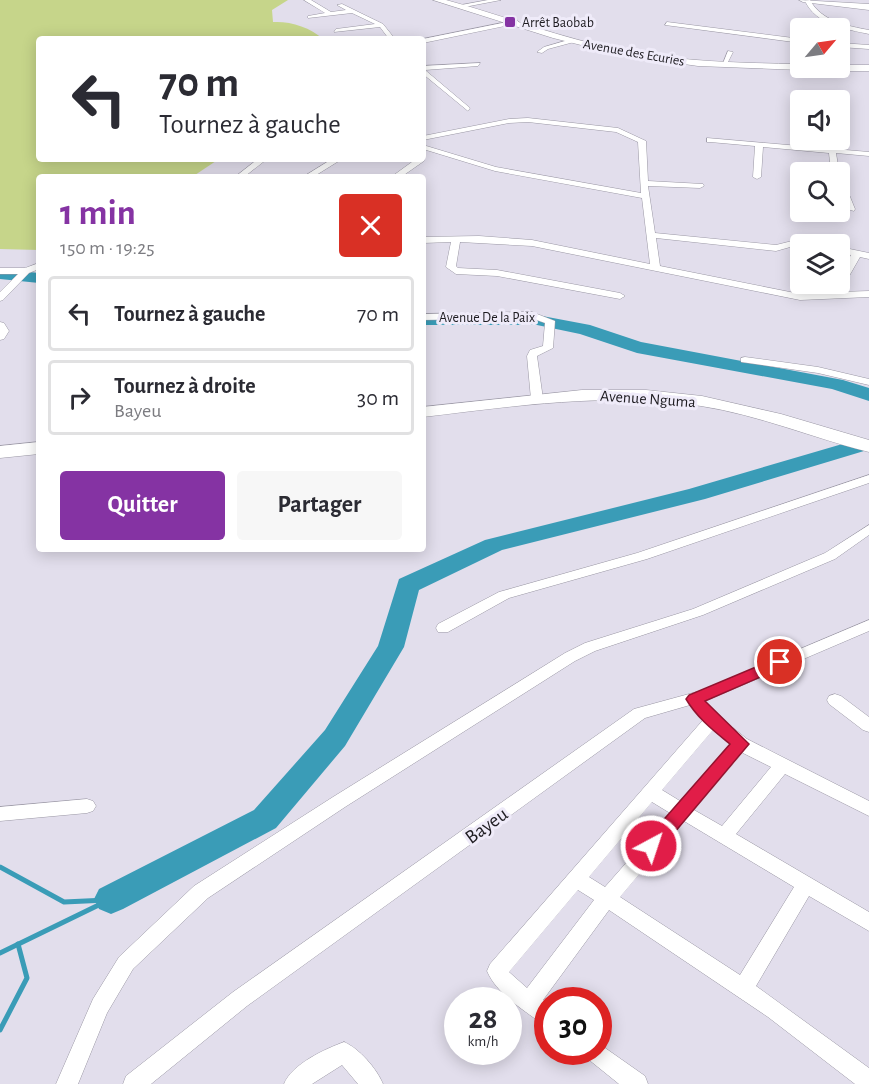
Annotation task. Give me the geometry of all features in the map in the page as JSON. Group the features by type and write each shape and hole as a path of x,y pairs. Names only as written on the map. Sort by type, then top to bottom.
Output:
{"main road":[{"path":"806,0 869,7"},
{"path":"825,0 848,5"},
{"name":"Avenue Nguma","path":"426,412 598,394 679,398 764,415 869,446"},
{"path":"0,452 36,448"}],"street":[{"path":"307,0 330,14"},
{"name":"Avenue des Ecuries","path":"437,0 517,22 572,41 627,54 724,65 790,67"},
{"path":"459,6 498,0"},
{"path":"806,0 810,8 818,14 869,32"},
{"path":"479,2 484,12"},
{"path":"340,5 381,26 390,36"},
{"path":"310,17 353,11"},
{"path":"680,26 687,19 709,23"},
{"path":"426,40 517,22"},
{"path":"667,24 722,33 790,40"},
{"path":"336,31 381,26"},
{"path":"722,33 731,26 765,33"},
{"path":"540,52 546,48 572,41"},
{"path":"850,46 869,47"},
{"path":"724,65 730,52"},
{"path":"426,69 478,64"},
{"path":"850,68 869,68"},
{"path":"426,72 468,109"},
{"path":"426,137 517,120 618,130 642,141 644,183 655,266"},
{"path":"710,140 790,147"},
{"path":"757,177 759,144"},
{"path":"427,148 517,173 646,195"},
{"path":"833,162 831,150 869,154"},
{"path":"243,174 258,162"},
{"path":"312,174 333,162"},
{"path":"399,174 416,162"},
{"path":"644,183 700,186"},
{"path":"650,236 776,248 790,244"},
{"path":"456,239 452,269 496,273 620,296"},
{"path":"426,240 532,243 800,297 869,294"},
{"path":"850,252 869,256"},
{"path":"834,295 857,253"},
{"path":"0,297 22,275 36,268"},
{"path":"0,271 22,275"},
{"name":"Avenue De la Paix","path":"426,317 532,315 549,322 548,348 534,352 532,356 537,399"},
{"path":"0,325 3,330 0,337"},
{"path":"745,360 818,370 869,382"},
{"path":"443,628 504,595 642,556 869,479"},
{"path":"67,1084 116,977 126,963 201,892 339,801 570,657 590,647 698,612 830,556 869,529"},
{"name":"Bayeu","path":"134,1084 240,999 477,832 630,719 655,707 694,699 869,625"},
{"path":"694,699 712,720 741,744 869,809"},
{"path":"835,700 869,726"},
{"path":"534,1005 503,981 497,972 712,720"},
{"path":"530,1002 606,899 741,744"},
{"path":"723,837 784,764"},
{"path":"650,792 869,922"},
{"path":"0,814 87,806"},
{"path":"577,879 775,1010 869,1081"},
{"path":"743,989 806,885"},
{"path":"295,1084 344,1052 348,1053 372,1084"},
{"path":"612,1065 637,1084"}],"green space":[{"path":"0,0 288,0 272,10 273,22 300,26 319,36 36,36 36,162 214,162 196,174 36,174 36,250 0,249"}],"waterway":[{"path":"0,274 36,278"},
{"path":"426,320 537,320 584,329 637,347 836,384 869,395"},
{"path":"111,899 265,819 335,738 391,647 408,585 494,545 697,494 856,446"},
{"path":"0,867 64,902 107,900"},
{"path":"18,944 111,899"},
{"path":"0,953 18,944"},
{"path":"0,1030 27,978 18,944"}],"place":[{"name":"Arrêt Baobab","path":"510,22"}],"route":[{"path":"651,846 741,744 712,720 694,699 780,662"}]}
